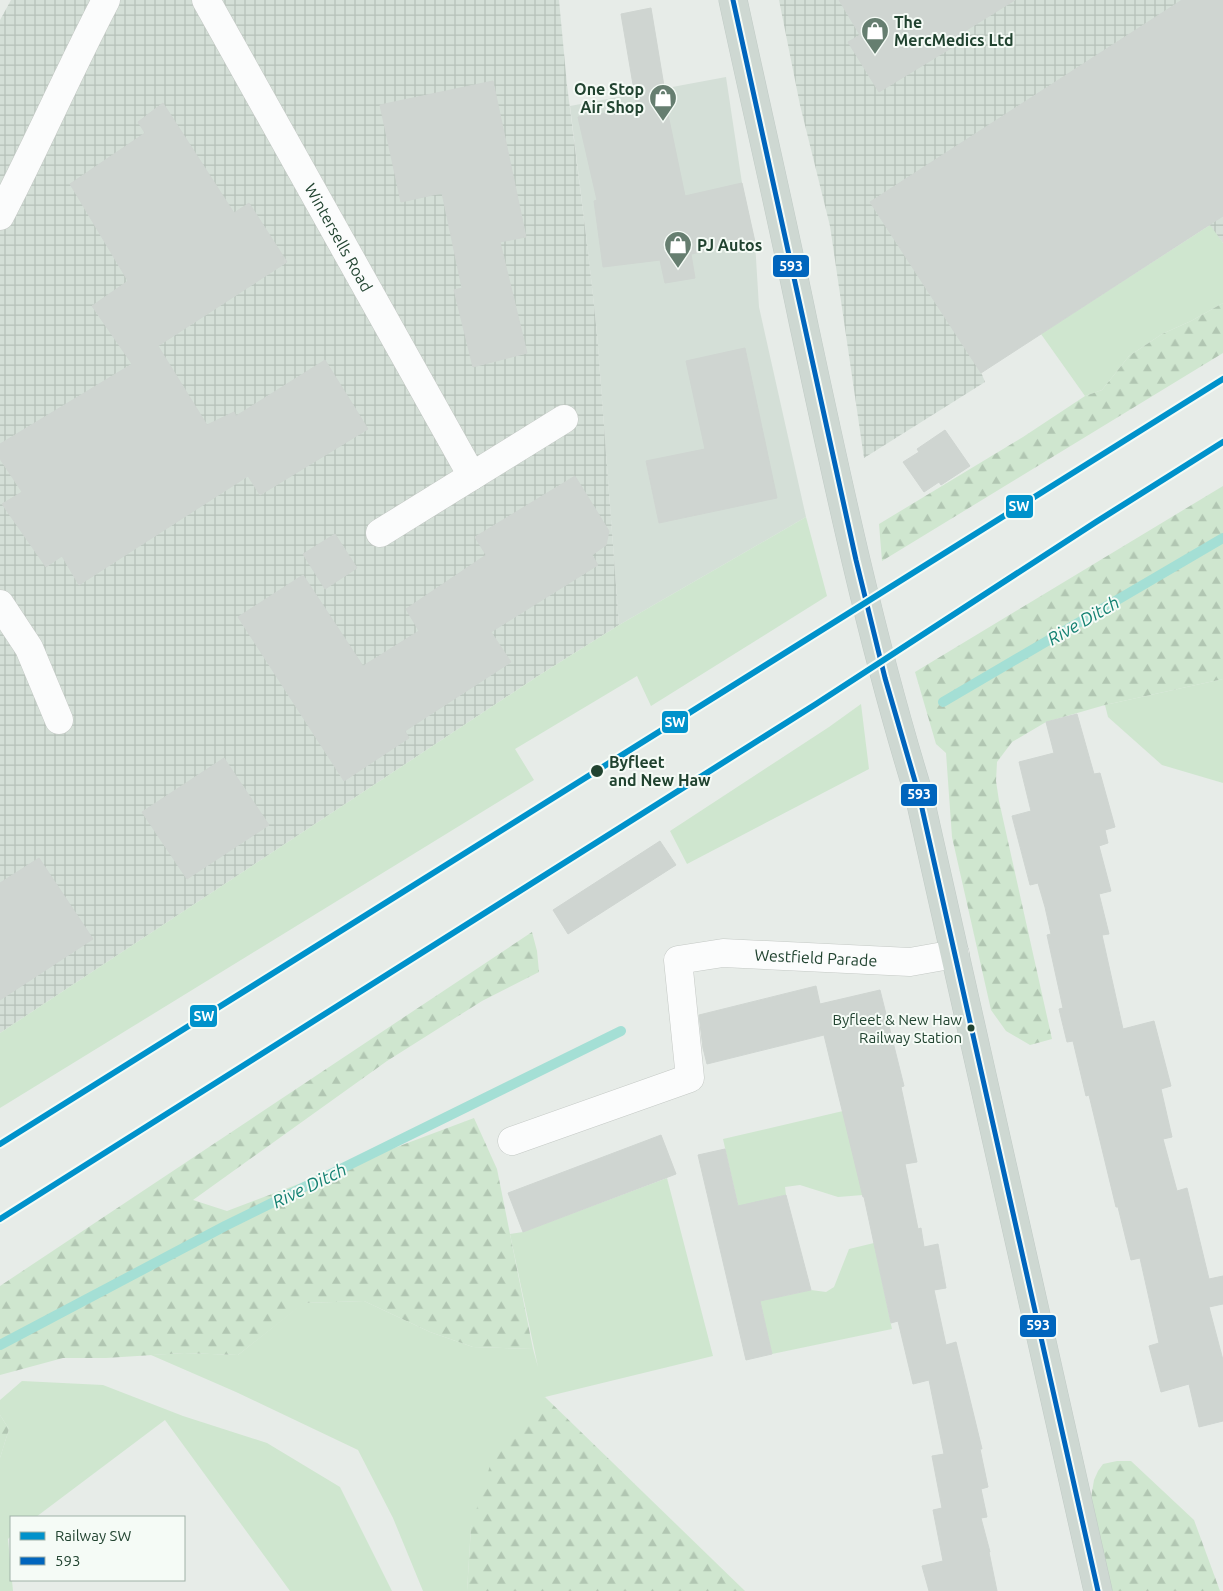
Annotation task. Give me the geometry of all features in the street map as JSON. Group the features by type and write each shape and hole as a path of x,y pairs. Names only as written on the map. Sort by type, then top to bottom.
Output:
{"main road":[{"path":"733,0 839,491 889,693 919,795 1098,1591"}],"street":[{"path":"0,216 106,0"},
{"name":"Wintersells Road","path":"206,0 472,476"},
{"path":"380,533 564,419"},
{"path":"0,604 29,648 59,720"},
{"name":"Westfield Parade","path":"512,1141 690,1078 678,960 723,953 910,962 955,954"}],"shaded area":[{"path":"11,0 559,0 567,85 597,333 619,625 538,676 0,1033 0,20"},
{"path":"779,0 1223,0 1223,243 1209,225 981,372 985,382 864,458 830,226 800,105"},
{"path":"726,77 742,183 755,242 759,307 806,517 619,625 597,333 570,106"}],"green space":[{"path":"1210,225 1223,243 1223,303 1191,321 1162,334 1129,356 1102,390 1085,396 1041,334"},
{"path":"1223,303 1223,353 882,561 879,524 1023,437 1085,396 1102,390 1129,356 1162,334 1191,321"},
{"path":"1223,486 1223,679 1105,705 1046,722 1012,742 997,762 996,781 999,801 1052,1039 1030,1045 1006,1031 991,1010 952,837 946,753 936,744 915,672"},
{"path":"806,517 827,596 651,706 637,676 515,749 534,780 0,1108 0,1033 538,676 619,625"},
{"path":"1223,679 1223,783 1162,765 1108,717 1105,705"},
{"path":"861,704 869,769 687,864 670,831"},
{"path":"532,932 537,951 539,972 482,1001 387,1061 193,1200 227,1211 474,1118 497,1169 533,1349 473,1347 430,1332 364,1301 304,1303 238,1355 184,1353 106,1358 63,1358 0,1375 0,1286"},
{"path":"843,1111 863,1195 838,1197 800,1185 785,1187 786,1195 760,1201 784,1296 811,1290 826,1292 834,1287 849,1249 874,1243 892,1329 772,1354 723,1139"},
{"path":"667,1178 713,1356 545,1397 471,1527 467,1591 423,1591 393,1518 358,1450 236,1392 151,1355 184,1353 238,1355 303,1303 364,1301 430,1332 473,1347 533,1349 538,1367 510,1234 523,1232"},
{"path":"22,1381 103,1385 183,1416 267,1443 340,1487 392,1591 290,1591 165,1420 37,1516 10,1516 10,1537 8,1539 10,1581 12,1581 13,1591 0,1591 0,1458 9,1429 0,1415 0,1400"},
{"path":"545,1397 745,1591 467,1591 471,1527 493,1456"},
{"path":"0,1415 9,1429 0,1458"},
{"path":"1131,1461 1194,1520 1220,1591 1112,1591 1091,1498 1094,1480 1098,1471 1103,1464"}],"building":[{"path":"839,0 1015,0 957,36 961,42 879,92 848,42 860,35"},
{"path":"1182,0 1223,0 1223,216 981,373 870,202"},
{"path":"651,8 664,86 662,86 685,196 742,183 755,242 691,254 695,278 665,283 660,260 603,267 594,201 597,200 578,117 637,108 621,14"},
{"path":"493,81 526,237 500,242 527,353 473,367 454,290 462,288 442,193 401,202 380,105"},
{"path":"163,103 234,213 249,203 287,262 158,346 207,425 234,412 236,416 325,360 368,429 260,495 248,476 79,585 62,556 46,567 2,504 22,492 0,459 0,444 132,364 92,306 128,281 70,184 145,133 138,122"},
{"path":"745,348 777,498 659,523 646,461 705,449 686,361"},
{"path":"945,430 970,466 941,485 939,482 924,492 903,462 919,452 917,449"},
{"path":"575,476 609,531 606,545 592,555 598,565 491,632 511,662 405,731 409,738 344,781 238,617 303,575 363,666 419,631 406,609 486,555 475,537"},
{"path":"335,534 357,568 325,589 303,554"},
{"path":"1077,714 1094,774 1100,773 1115,827 1105,830 1108,843 1099,846 1111,891 1099,894 1109,934 1102,935 1123,1029 1154,1021 1171,1086 1161,1089 1172,1137 1163,1139 1177,1191 1187,1188 1209,1279 1223,1276 1223,1304 1209,1307 1223,1360 1223,1421 1199,1427 1189,1384 1161,1392 1149,1346 1159,1343 1140,1258 1131,1260 1089,1095 1086,1096 1073,1041 1067,1042 1059,1009 1063,1008 1047,935 1051,934 1045,907 1038,883 1030,885 1012,816 1031,811 1019,762 1054,753 1046,722"},
{"path":"224,758 269,825 187,879 142,812"},
{"path":"660,841 676,865 568,934 553,910"},
{"path":"39,858 93,939 0,1000 0,883"},
{"path":"816,986 820,1004 880,990 904,1086 901,1087 917,1162 905,1164 918,1229 921,1228 924,1247 938,1244 946,1288 934,1290 946,1345 956,1342 982,1449 980,1449 988,1487 981,1489 987,1517 981,1518 990,1552 997,1591 929,1591 922,1566 943,1561 933,1510 942,1508 932,1456 944,1454 929,1380 913,1384 898,1321 891,1323 864,1197 824,1035 707,1064 699,1015"},
{"path":"661,1135 676,1174 523,1232 508,1193"},
{"path":"725,1149 738,1206 786,1195 811,1290 760,1301 772,1354 746,1360 698,1155"}],"waterway":[{"name":"Rive Ditch","path":"943,702 1223,538"},
{"name":"Rive Ditch","path":"0,1345 225,1226 621,1031"}],"rail line":[{"name":"SW","path":"0,1144 1223,379"},
{"name":"SW","path":"0,1219 816,704 1223,442"}],"transit line":[{"name":"593","path":"733,0 856,560 885,678 919,795 1098,1591"}],"place":[{"name":"The MercMedics Ltd","path":"875,55"},
{"name":"One Stop Air Shop","path":"663,122"},
{"name":"PJ Autos","path":"678,269"},
{"name":"Byfleet and New Haw","path":"597,771"},
{"name":"Byfleet & New Haw Railway Station","path":"971,1028"}]}
